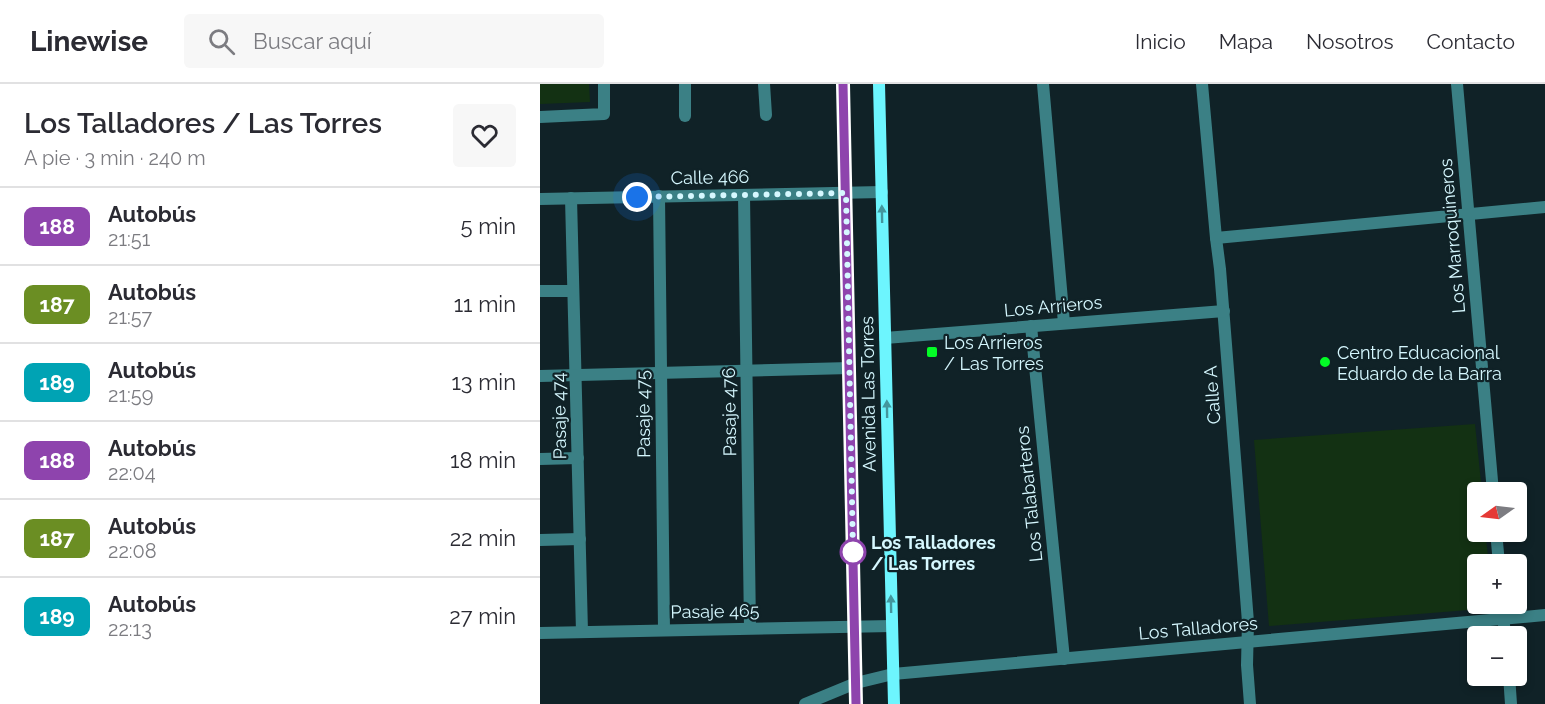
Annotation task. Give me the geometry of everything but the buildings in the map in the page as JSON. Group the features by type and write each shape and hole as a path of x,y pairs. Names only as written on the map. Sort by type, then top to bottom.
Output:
{"main road":[{"name":"Avenida Las Torres","path":"843,84 856,704"},
{"name":"Avenida Las Torres","path":"879,84 894,704"}],"street":[{"path":"540,117 604,114 604,84"},
{"path":"685,84 685,116"},
{"path":"765,84 766,115"},
{"path":"1043,84 1064,323"},
{"name":"Calle A","path":"1202,84 1224,311 1248,622 1250,704"},
{"name":"Los Marroquineros","path":"1457,84 1492,482"},
{"name":"Calle 466","path":"540,199 882,192"},
{"name":"Pasaje 476","path":"744,195 750,628"},
{"name":"Pasaje 475","path":"659,196 664,630"},
{"name":"Pasaje 474","path":"571,198 582,632"},
{"path":"1216,238 1545,207"},
{"path":"540,291 573,291"},
{"name":"Los Arrieros","path":"885,338 1224,311"},
{"name":"Los Talabarteros","path":"1031,326 1064,658"},
{"path":"540,376 850,368"},
{"path":"540,459 578,458"},
{"path":"540,540 580,539"},
{"path":"1503,614 1504,626"},
{"name":"Los Talladores","path":"805,704 856,683 893,674 1545,615"},
{"name":"Pasaje 465","path":"540,633 892,626"},
{"path":"1510,686 1511,704"}],"green space":[{"path":"540,84 589,84 590,102 540,104"},
{"path":"1475,424 1481,482 1467,482 1467,542 1486,542 1488,554 1467,554 1467,610 1269,626 1254,440"}],"bus line":[{"name":"188","path":"843,84 856,704"}],"place":[{"name":"Los Arrieros / Las Torres","path":"932,352"},
{"name":"Centro Educacional Eduardo de la Barra","path":"1325,362"},
{"name":"Los Talladores / Las Torres","path":"853,552"}],"route":[{"path":"637,197 846,193 853,552"}]}
